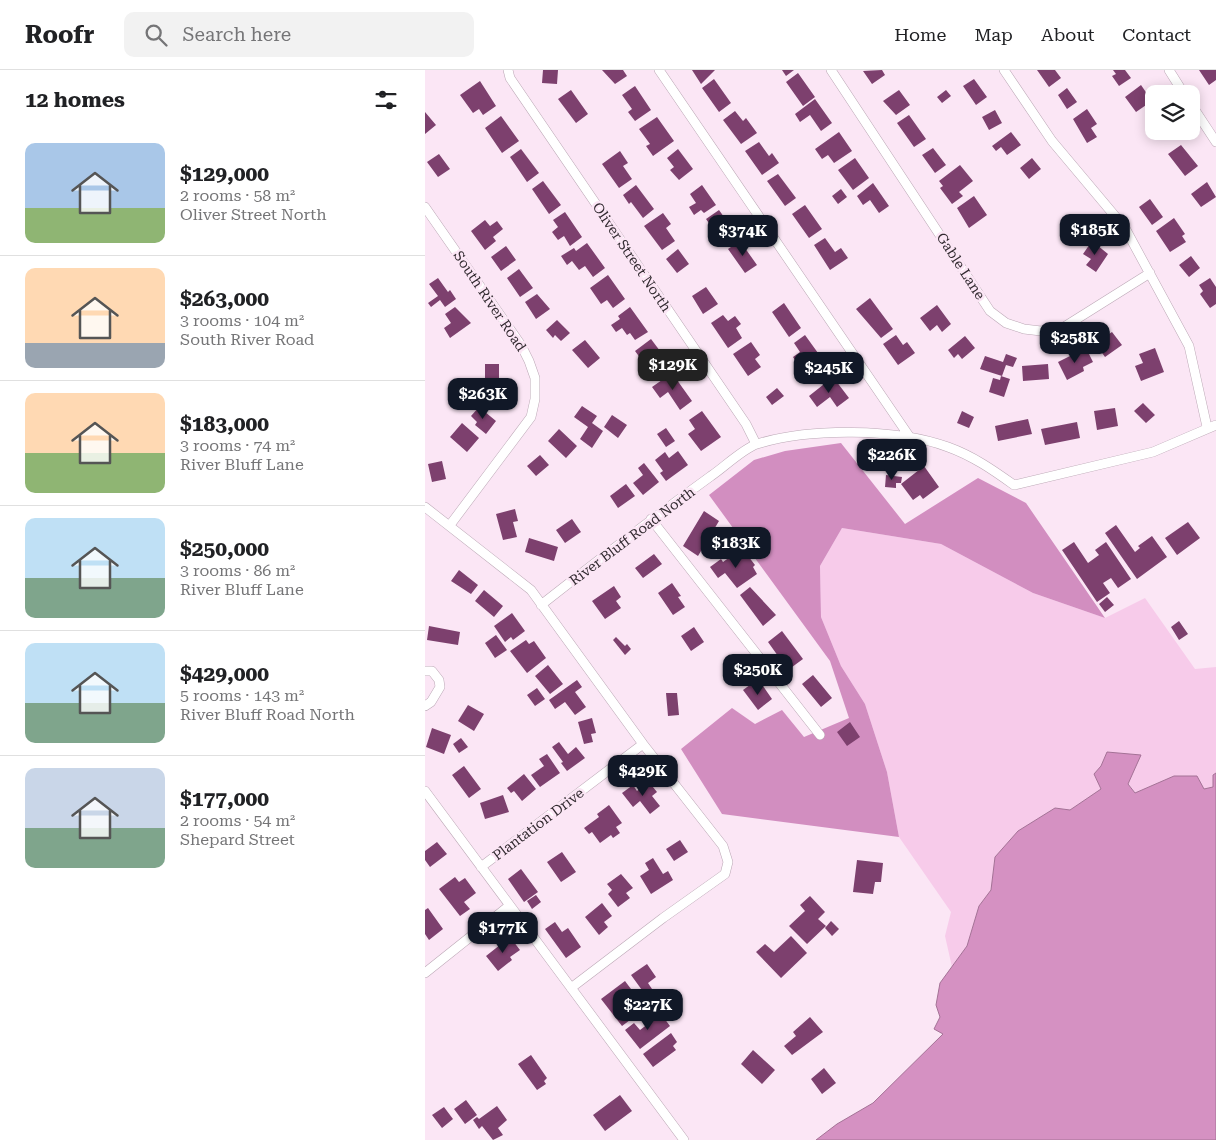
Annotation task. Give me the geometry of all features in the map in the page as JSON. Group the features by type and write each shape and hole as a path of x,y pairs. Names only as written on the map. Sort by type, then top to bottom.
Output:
{"street":[{"name":"Oliver Street North","path":"507,70 510,78 746,424 755,444"},
{"path":"659,70 909,436"},
{"name":"Gable Lane","path":"831,70 990,311 1006,323 1025,329 1041,331 1064,327 1150,273"},
{"path":"1003,70 1052,141 1125,228 1189,346 1212,426"},
{"path":"1169,70 1178,85"},
{"path":"1200,118 1216,142"},
{"name":"South River Road","path":"425,206 521,345 535,378 535,399 531,417 450,525"},
{"name":"River Bluff Road North","path":"541,605 651,519 755,444 813,434 857,433 909,436 948,447 977,460 1014,485 1153,452 1212,426"},
{"path":"425,507 531,590 643,744 723,846 728,862 725,874 663,918 571,988"},
{"path":"651,519 820,735"},
{"path":"425,671 432,671 440,687 436,695 425,706"},
{"name":"Plantation Drive","path":"481,867 643,744"},
{"path":"425,791 684,1140"},
{"path":"426,971 509,906"}],"shaded area":[{"path":"841,443 905,524 978,478 1026,503 1105,618 1033,593 941,544 842,528 820,566 821,617 841,666 865,704 887,772 899,837 722,814 681,749 732,708 755,724 782,710 804,737 849,718 830,661 709,495 754,460 785,451"},
{"path":"842,528 941,544 1033,593 1105,618 1145,598 1195,669 1216,667 1216,773 1213,776 1214,787 1204,789 1174,776 1135,793 1107,752 1095,774 1101,789 1070,810 1055,808 1018,831 995,857 991,890 979,906 967,946 952,967 945,936 951,912 899,837 887,772 865,704 841,666 821,617 820,566"},
{"path":"1107,752 1141,755 1128,784 1135,793 1174,776 1197,776 1204,789 1213,787 1213,775 1216,773 1216,1140 816,1140 837,1124 873,1103 943,1034 934,1029 940,1017 936,1005 940,983 967,946 979,906 991,890 995,857 1018,831 1055,808 1070,810 1101,789 1094,774 1101,766"}],"building":[{"path":"543,70 558,70 557,84 542,83"},
{"path":"602,70 623,70 627,76 615,84"},
{"path":"692,70 715,70 701,84"},
{"path":"782,70 794,70 786,76"},
{"path":"882,70 885,75 872,84 863,71"},
{"path":"1037,70 1055,70 1061,78 1049,87"},
{"path":"1113,70 1125,70 1131,78 1119,86 1112,76 1116,74"},
{"path":"1199,70 1216,70 1216,80 1209,85"},
{"path":"798,73 815,97 803,106 786,82"},
{"path":"714,79 731,103 719,112 702,88"},
{"path":"974,79 987,97 976,105 963,86"},
{"path":"480,81 496,106 483,115 479,109 473,113 460,95"},
{"path":"1141,85 1145,91 1145,106 1136,112 1125,97"},
{"path":"635,86 651,110 635,121 628,112 632,109 622,95"},
{"path":"1067,88 1077,102 1067,109 1058,95"},
{"path":"571,90 588,114 576,123 558,99"},
{"path":"899,90 910,105 896,115 883,101"},
{"path":"946,90 951,96 942,103 937,97"},
{"path":"815,99 832,123 821,131 810,115 800,122 795,114"},
{"path":"1087,109 1097,124 1091,128 1097,137 1087,143 1073,119"},
{"path":"995,110 1002,123 989,130 982,117"},
{"path":"735,111 743,121 746,118 757,133 741,144 723,120"},
{"path":"425,112 436,125 425,134"},
{"path":"909,115 926,139 914,147 897,123"},
{"path":"501,116 519,141 502,153 485,128"},
{"path":"657,117 674,141 653,156 646,146 650,144 639,129"},
{"path":"839,132 852,151 834,163 828,155 822,159 815,149"},
{"path":"1011,132 1021,145 1007,155 1001,147 996,151 992,146"},
{"path":"759,142 769,156 772,153 779,163 762,175 745,151"},
{"path":"1181,145 1198,166 1185,176 1168,154"},
{"path":"933,148 946,165 935,173 922,155"},
{"path":"521,149 539,173 527,182 510,157"},
{"path":"678,149 693,169 679,180 670,170 674,167 667,158"},
{"path":"620,151 628,163 623,166 632,179 619,188 602,164"},
{"path":"439,154 450,169 438,177 427,162"},
{"path":"855,158 869,178 853,190 838,170"},
{"path":"1032,158 1041,169 1029,179 1020,168"},
{"path":"960,165 973,181 959,192 963,196 952,204 940,188 943,186 939,181"},
{"path":"778,174 796,198 785,206 767,181"},
{"path":"543,181 561,205 549,214 532,189"},
{"path":"1207,182 1216,197 1201,207 1191,194"},
{"path":"873,183 889,206 879,213 870,200 863,205 857,196"},
{"path":"636,185 654,209 643,218 623,195"},
{"path":"702,185 716,205 704,213 701,210 694,215 689,207 696,203 690,194"},
{"path":"841,189 847,197 838,204 832,196"},
{"path":"974,196 987,215 969,228 957,208"},
{"path":"1150,199 1163,217 1152,225 1139,207"},
{"path":"805,205 822,229 809,238 792,214"},
{"path":"719,210 736,234 719,246 712,236 716,233 706,219"},
{"path":"565,212 582,237 570,246 564,236 558,240 552,232 558,227 553,220"},
{"path":"663,213 671,224 666,228 675,241 662,250 644,226"},
{"path":"1174,218 1185,234 1182,236 1186,242 1170,252 1156,231"},
{"path":"485,220 490,226 497,221 503,229 493,237 496,241 485,250 471,231"},
{"path":"825,238 835,252 841,248 848,258 830,270 814,245"},
{"path":"740,241 757,265 745,273 728,249"},
{"path":"1092,241 1108,254 1096,272 1086,265 1091,259 1083,254"},
{"path":"587,243 605,268 593,277 585,266 579,270 572,261 567,265 561,256 574,248 576,251"},
{"path":"506,246 516,260 501,271 491,257"},
{"path":"678,249 689,264 677,273 666,259"},
{"path":"1191,256 1200,268 1189,277 1179,265"},
{"path":"519,269 533,288 520,297 507,278"},
{"path":"608,275 625,299 613,308 607,300 601,304 590,288"},
{"path":"438,278 448,292 450,290 456,299 445,307 440,300 431,307 428,303 438,296 429,284"},
{"path":"1210,278 1216,287 1216,304 1210,308 1200,294 1203,291 1199,285"},
{"path":"706,287 718,304 703,314 692,296"},
{"path":"537,294 550,309 536,319 525,302"},
{"path":"870,298 893,329 881,338 856,309"},
{"path":"784,303 801,328 789,337 772,312"},
{"path":"937,305 951,324 942,332 937,325 930,331 920,318"},
{"path":"455,307 471,323 450,338 444,328 451,323 445,314"},
{"path":"630,307 648,332 635,340 630,333 627,335 622,328 616,332 611,325 620,319 618,316"},
{"path":"723,315 728,321 735,316 741,324 736,328 742,338 728,348 711,323"},
{"path":"557,320 570,333 561,341 555,335 553,338 546,330"},
{"path":"1112,332 1122,345 1105,357 1095,343"},
{"path":"805,335 818,353 799,366 793,357 800,352 794,343"},
{"path":"896,335 903,345 907,342 915,353 898,365 883,344"},
{"path":"965,336 975,348 962,359 958,354 954,358 948,350"},
{"path":"651,339 666,359 654,368 649,360 644,363 635,351"},
{"path":"585,340 600,358 588,368 572,350"},
{"path":"751,342 760,355 755,359 761,367 748,376 733,354"},
{"path":"1086,348 1093,362 1083,367 1084,371 1067,380 1058,362"},
{"path":"1155,348 1164,372 1141,381 1135,366 1143,363 1139,354"},
{"path":"1006,354 1017,358 1013,367 1006,365 1002,376 980,369 985,356 1003,362"},
{"path":"485,364 499,364 499,397 485,397"},
{"path":"1048,364 1049,379 1023,381 1022,366"},
{"path":"672,373 692,401 680,410 668,392 660,398 652,387"},
{"path":"1001,376 1010,379 1004,397 989,392 993,378 1000,380"},
{"path":"833,377 849,398 837,407 830,397 817,407 809,396"},
{"path":"777,388 784,396 772,405 766,397"},
{"path":"1143,403 1155,415 1146,423 1134,411"},
{"path":"582,406 597,416 592,423 603,431 592,448 580,439 588,427 574,417"},
{"path":"479,407 496,421 486,434 475,425 477,422 471,416"},
{"path":"1115,408 1118,426 1097,430 1094,411"},
{"path":"702,411 721,437 701,451 688,434 695,429 689,420"},
{"path":"962,411 974,417 969,428 957,423"},
{"path":"612,415 627,425 618,438 604,427"},
{"path":"1028,419 1032,434 998,441 995,426"},
{"path":"1077,422 1080,438 1045,445 1041,429"},
{"path":"462,423 479,438 467,452 450,437"},
{"path":"666,428 675,441 666,447 657,434"},
{"path":"559,429 577,446 566,458 548,441"},
{"path":"678,451 688,465 666,481 660,473 663,471 655,460 665,452 669,458"},
{"path":"540,455 549,465 536,476 527,466"},
{"path":"442,461 446,479 432,482 428,464"},
{"path":"644,463 659,482 643,495 633,483 643,475 638,468"},
{"path":"924,466 939,487 923,499 920,495 913,500 901,484"},
{"path":"886,475 902,477 901,483 896,483 896,488 885,487"},
{"path":"626,484 635,496 618,508 610,496"},
{"path":"515,509 518,521 513,522 517,537 503,540 496,514"},
{"path":"704,511 719,521 698,556 683,546"},
{"path":"572,519 581,532 565,543 556,530"},
{"path":"1188,522 1200,538 1177,555 1165,538"},
{"path":"1116,525 1135,552 1140,548 1138,546 1152,536 1167,557 1137,579 1105,533"},
{"path":"529,538 558,547 554,561 525,552"},
{"path":"1074,542 1088,563 1099,555 1095,550 1106,542 1131,579 1118,588 1111,578 1103,583 1110,593 1097,602 1062,550"},
{"path":"745,552 755,565 753,567 757,574 737,588 725,573 718,578 710,567 721,559 723,562 730,557 733,561"},
{"path":"654,554 662,564 643,578 635,568"},
{"path":"459,570 478,585 471,594 451,581"},
{"path":"672,583 681,596 678,597 685,607 673,615 658,593"},
{"path":"614,586 621,597 616,601 621,608 605,619 592,601"},
{"path":"750,587 776,615 763,626 740,595"},
{"path":"484,590 503,606 494,617 475,601"},
{"path":"1107,597 1114,605 1105,612 1099,604"},
{"path":"512,613 525,631 513,640 511,637 505,642 494,626"},
{"path":"1179,621 1188,634 1179,640 1171,627"},
{"path":"429,626 460,632 458,645 427,640"},
{"path":"694,627 704,642 691,651 681,636"},
{"path":"782,631 803,659 788,670 768,642"},
{"path":"496,635 507,650 495,658 485,643"},
{"path":"616,637 631,649 625,655 613,640"},
{"path":"526,640 529,644 534,641 546,658 527,673 510,651"},
{"path":"548,665 563,684 550,694 535,676"},
{"path":"813,675 832,698 821,707 802,684"},
{"path":"577,680 582,687 575,692 586,707 575,715 565,702 555,709 549,700"},
{"path":"754,682 759,689 763,686 772,699 758,710 743,690"},
{"path":"537,688 545,699 535,706 527,695"},
{"path":"666,693 677,693 679,715 668,716"},
{"path":"468,705 484,714 474,731 458,721"},
{"path":"592,718 596,733 591,734 593,742 584,744 578,722"},
{"path":"850,722 860,737 847,746 837,732"},
{"path":"432,728 451,735 444,754 426,747"},
{"path":"461,738 468,747 459,753 453,744"},
{"path":"559,742 568,754 576,747 585,758 567,771 552,747"},
{"path":"547,754 560,773 540,787 531,775 544,766 539,759"},
{"path":"464,766 481,789 469,798 452,775"},
{"path":"524,774 536,789 522,801 514,791 511,793 507,788"},
{"path":"648,781 657,792 652,796 660,806 650,814 640,801 633,807 622,793 633,785 637,791"},
{"path":"503,795 509,812 485,819 480,803"},
{"path":"609,805 622,823 616,827 620,833 613,838 611,835 600,843 592,832 589,834 584,828 599,817 597,814"},
{"path":"680,840 688,852 674,861 666,849"},
{"path":"437,842 447,854 430,867 425,860 425,851"},
{"path":"562,852 576,872 561,882 547,862"},
{"path":"653,858 663,874 668,871 673,880 651,894 640,876 649,870 645,863"},
{"path":"857,860 883,863 881,882 875,882 873,894 853,892"},
{"path":"521,869 538,892 524,902 508,879"},
{"path":"621,874 633,888 626,893 630,898 618,907 608,894 612,890 607,884"},
{"path":"455,877 459,882 465,878 476,893 464,902 470,909 460,916 439,889"},
{"path":"536,895 541,902 532,909 527,901"},
{"path":"810,896 825,912 818,919 826,926 807,944 789,926 805,911 800,905"},
{"path":"602,903 612,916 604,922 608,927 599,935 585,917"},
{"path":"428,908 443,929 429,940 425,934 425,910"},
{"path":"831,921 839,929 832,936 825,928"},
{"path":"555,922 562,932 568,928 581,947 566,958 545,929"},
{"path":"791,936 807,953 781,978 756,952 765,944 774,952"},
{"path":"510,937 520,950 510,957 512,960 498,971 486,956"},
{"path":"647,964 656,977 648,983 654,992 647,997 631,975"},
{"path":"625,981 634,993 622,1002 634,1017 622,1026 601,999"},
{"path":"661,1014 670,1026 640,1049 625,1030 634,1023 640,1030"},
{"path":"810,1017 823,1032 792,1055 784,1046 796,1036 793,1032"},
{"path":"671,1033 677,1042 673,1046 676,1050 653,1067 643,1054"},
{"path":"753,1050 775,1070 762,1084 741,1064"},
{"path":"531,1055 547,1078 544,1081 546,1084 537,1090 518,1064"},
{"path":"824,1068 836,1083 822,1094 811,1079"},
{"path":"620,1095 632,1111 605,1131 593,1115"},
{"path":"466,1100 477,1115 465,1124 454,1109"},
{"path":"497,1106 507,1120 498,1128 503,1135 493,1140 482,1126 479,1129 473,1120 477,1117 479,1119"},
{"path":"444,1107 453,1119 442,1128 432,1115"}]}
